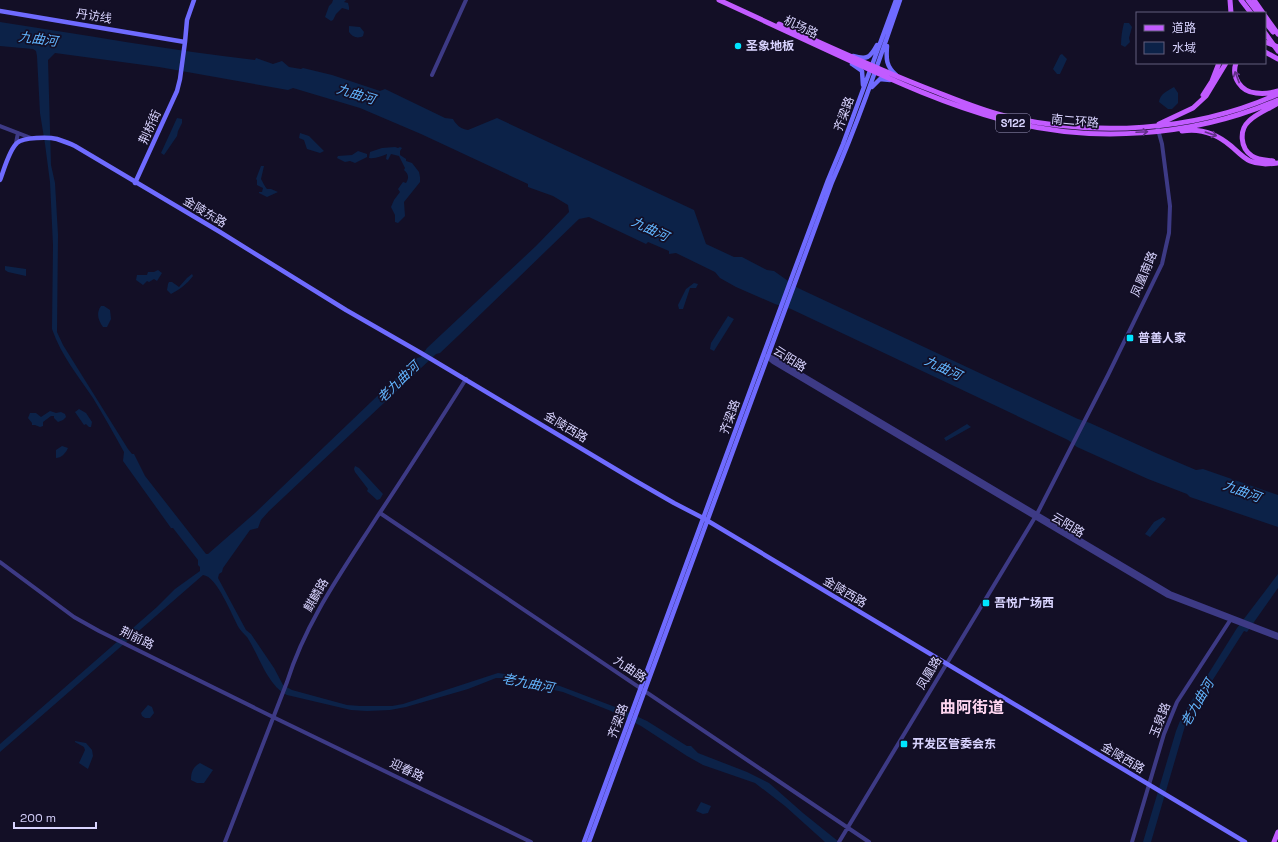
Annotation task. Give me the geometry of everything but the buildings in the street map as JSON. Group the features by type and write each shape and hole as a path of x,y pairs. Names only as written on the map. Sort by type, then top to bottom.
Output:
{"main road":[{"path":"185,44 186,20 194,0"},
{"name":"机场路","path":"719,0 874,69"},
{"name":"机场路","path":"726,0 840,54"},
{"name":"齐梁路","path":"589,842 630,723 767,356 795,274 848,146 896,0"},
{"name":"齐梁路","path":"885,37 900,0"},
{"path":"1230,0 1231,12"},
{"path":"1241,0 1249,12"},
{"path":"1248,0 1257,12"},
{"path":"1254,0 1262,12"},
{"name":"丹访线","path":"0,11 185,44"},
{"path":"1266,18 1278,36"},
{"path":"1266,23 1278,36"},
{"path":"1266,34 1278,51"},
{"path":"840,54 860,58 870,56 885,37"},
{"path":"885,37 886,62 898,80"},
{"path":"1266,42 1278,47"},
{"name":"荆桥街","path":"135,183 177,91 185,44"},
{"path":"1266,53 1278,59"},
{"path":"840,54 862,72 865,92"},
{"path":"1213,81 1219,64"},
{"path":"1157,126 1171,117 1193,108 1202,100 1225,64"},
{"path":"1236,64 1234,75 1237,82 1245,90 1254,94 1278,91"},
{"name":"南二环路","path":"874,69 898,80 988,113 1030,126 1067,132 1106,134 1159,132 1223,114 1278,94"},
{"path":"865,92 880,79 898,80"},
{"name":"南二环路","path":"988,113 1068,126 1107,128 1157,126 1191,124 1224,119 1278,100"},
{"path":"1278,103 1255,115 1248,121 1242,136 1246,150 1251,155 1260,159 1278,162"},
{"path":"1159,132 1198,130 1212,134 1227,143 1249,161 1261,164 1278,162"},
{"path":"0,180 11,151 16,144 19,141 31,138"},
{"name":"金陵东路","path":"31,138 55,139 74,146 346,310 421,353"},
{"name":"金陵西路","path":"421,353 639,483 706,520 1245,842"},
{"name":"齐梁路","path":"584,842 607,787"},
{"path":"1274,842 1278,832"}],"street":[{"path":"432,75 466,0"},
{"path":"0,126 31,138"},
{"name":"凤凰南路","path":"1036,515 1162,264 1169,233 1170,206 1162,144 1157,126"},
{"path":"16,144 18,133"},
{"name":"云阳路","path":"767,356 1170,593 1278,638"},
{"name":"麒麟路","path":"225,842 287,683 292,665 320,605 466,380"},
{"name":"九曲路","path":"380,513 869,842"},
{"name":"凤凰路","path":"840,841 1036,515"},
{"name":"荆前路","path":"0,562 74,617 273,718"},
{"name":"玉泉路","path":"1132,842 1164,734 1177,702 1231,619"},
{"name":"云阳路","path":"1252,627 1278,635"},
{"name":"迎春路","path":"273,718 531,842"}],"water":[{"path":"333,0 346,0 344,2 348,3 349,10 342,8 331,21 325,17"},
{"path":"0,22 191,52 255,60 256,58 273,64 282,61 289,67 303,68 332,75 380,91 385,89 445,118 453,119 463,129 468,130 497,118 694,210 706,244 734,257 742,257 767,270 774,271 798,288 1078,419 1196,470 1203,469 1278,495 1278,527 1190,497 1187,494 1148,479 1077,447 1068,440 791,309 775,304 736,287 720,278 715,272 676,253 669,254 669,251 648,242 646,244 589,217 579,219 440,353 436,354 269,511 261,520 258,528 250,530 223,568 222,572 219,574 218,578 246,630 251,634 274,668 283,685 292,690 347,705 392,706 403,704 498,673 560,686 623,710 647,721 687,746 691,746 698,753 747,772 769,783 839,842 825,842 785,806 755,783 703,765 641,726 611,711 563,692 507,678 496,678 468,689 406,707 390,710 367,711 351,710 287,695 274,684 269,677 247,637 239,628 219,589 214,582 203,575 0,752 0,744 157,607 175,589 200,571 200,567 198,565 198,560 173,528 171,528 123,461 124,452 93,398 60,348 52,329 53,245 50,182 40,113 37,56 36,51 33,49 0,46","holes":["55,53 159,67 288,90 293,88 360,108 421,134 528,184 528,187 553,196 568,205 569,212 536,246 427,348 421,357 417,358 255,513 208,554 206,554 145,476 134,454 132,454 128,449 63,345 57,332 58,235 55,183 51,165 48,60"]},
{"path":"1124,23 1129,23 1132,27 1129,38 1130,42 1125,47 1121,45"},
{"path":"349,26 360,27 364,32 363,36 355,37 352,35 349,32"},
{"path":"1062,54 1067,59 1060,74 1057,74 1053,69 1060,55"},
{"path":"1174,87 1178,93 1178,103 1172,109 1168,109 1159,102 1164,93"},
{"path":"177,118 182,119 182,123 177,136 164,155 161,153"},
{"path":"300,133 309,136 324,151 320,153 307,149 304,140 299,138"},
{"path":"382,148 402,148 400,155 406,159 406,161 412,163 419,172 420,177 420,182 404,202 405,216 398,223 395,222 395,215 391,207 400,192 398,189 403,182 406,183 408,179 408,175 404,170 405,168 399,156 391,154 388,160 386,159 387,154 376,158 369,158 370,152"},
{"path":"358,151 367,154 367,157 355,163 350,161 345,162 337,158 338,156 352,155"},
{"path":"261,166 264,166 261,179 265,187 278,192 267,197 259,193 262,192 263,188 257,185 256,179"},
{"path":"5,266 26,269 26,276 8,272 5,270"},
{"path":"158,270 162,273 157,281 154,279 149,282 147,281 143,285 136,280 137,275 147,275 148,272"},
{"path":"192,274 193,276 186,284 171,294 167,290 169,282 172,282 179,287"},
{"path":"694,283 698,284 696,288 690,288 683,309 679,309 678,305 686,289"},
{"path":"101,306 104,306 110,310 111,319 107,327 103,327 99,319 98,311"},
{"path":"728,316 734,319 714,351 710,349 711,343"},
{"path":"79,409 86,413 92,422 91,427 86,424 84,425 75,412"},
{"path":"50,411 56,413 61,412 65,414 66,417 58,422 54,416 51,416 43,422 43,426 40,427 32,425 28,418 30,413 36,413 41,417"},
{"path":"967,424 971,427 946,441 944,438"},
{"path":"62,446 68,448 63,455 56,458 56,450"},
{"path":"355,466 359,468 383,494 380,499 377,500 367,491 368,489 355,472"},
{"path":"1163,517 1166,519 1150,537 1145,534 1154,522"},
{"name":"老九曲河","path":"1278,574 1278,588 1247,632 1244,631 1185,726 1151,842 1143,842 1176,731 1182,716 1237,628"},
{"path":"148,705 152,707 154,713 150,718 145,718 141,713"},
{"path":"75,741 86,743 92,750 93,756 88,769 79,763 85,750 84,747"},
{"path":"200,763 213,770 204,783 197,783 191,780 193,770"},
{"path":"701,802 711,806 708,813 703,814 696,811"}],"place":[{"name":"圣象地板","path":"738,46"},
{"name":"普善人家","path":"1130,338"},
{"name":"吾悦广场西","path":"986,603"},
{"name":"开发区管委会东","path":"904,744"}],"district":[{"name":"曲阿街道","path":"972,707"}],"water label":[{"name":"九曲河","path":"38,39"},
{"name":"九曲河","path":"356,94"},
{"name":"九曲河","path":"650,229"},
{"name":"九曲河","path":"943,368"},
{"name":"九曲河","path":"1242,491"}]}
